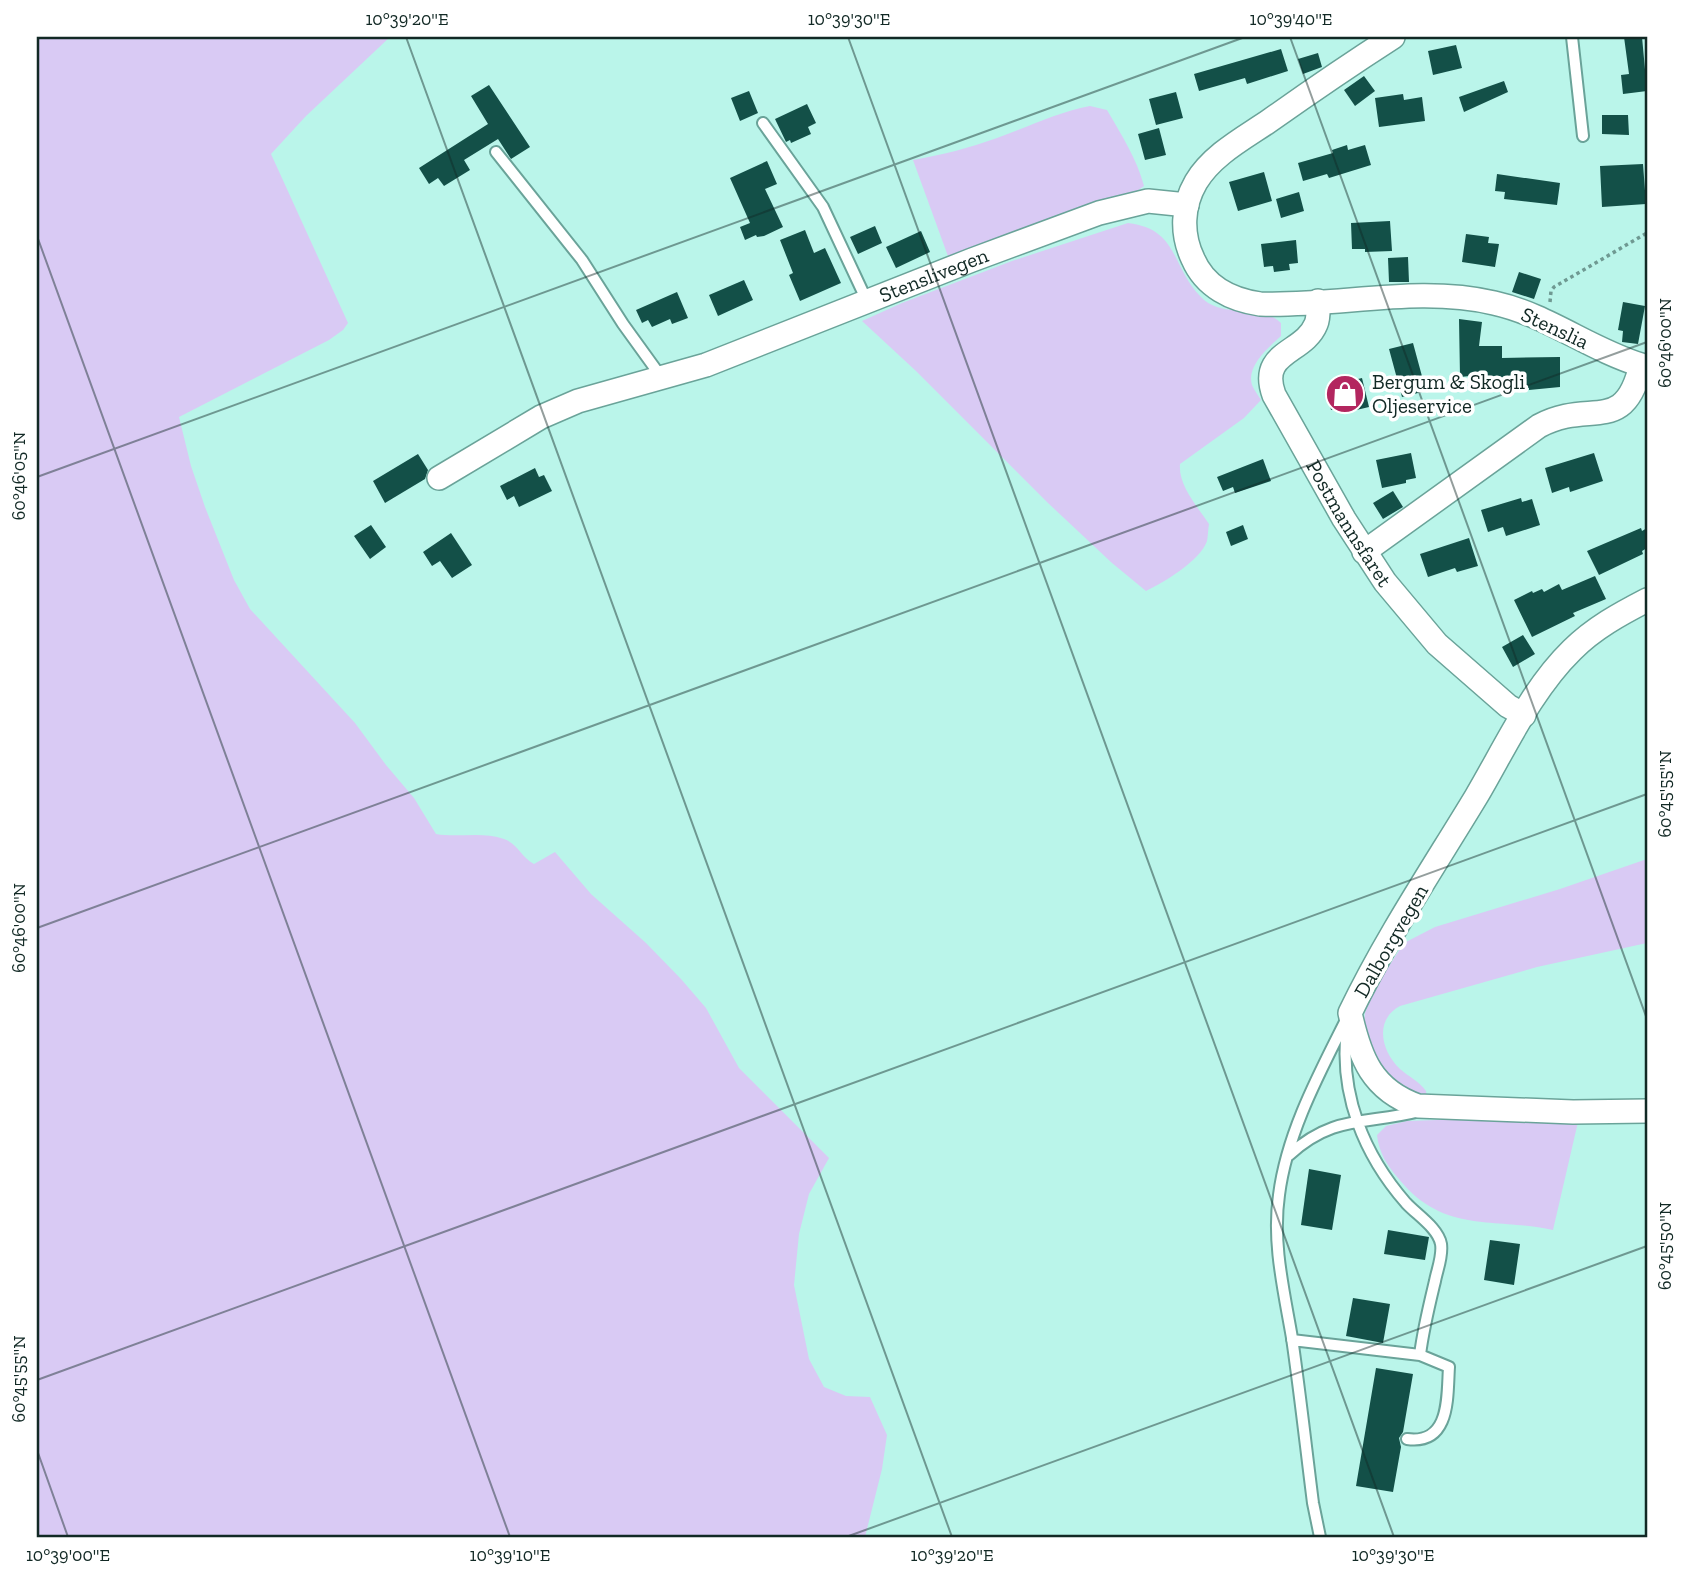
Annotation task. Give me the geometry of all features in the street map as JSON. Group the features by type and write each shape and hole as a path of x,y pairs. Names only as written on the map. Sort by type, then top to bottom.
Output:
{"street":[{"path":"1187,205 1198,180 1221,155 1388,38"},
{"name":"Stenslivegen","path":"439,478 559,408 727,357 1099,213 1148,201 1187,205"},
{"name":"Stenslia","path":"1187,205 1185,236 1198,271 1220,291 1238,300 1261,304 1406,295 1452,296 1504,306 1550,321 1601,350 1644,365 1632,393 1621,406 1606,411 1567,414 1539,426 1364,552"},
{"name":"Postmannsfaret","path":"1318,301 1317,319 1313,329 1273,367 1270,381 1279,404 1364,552 1390,590 1437,644 1508,706 1524,715"},
{"name":"Dalborgvegen","path":"1647,600 1619,614 1571,650 1555,668 1381,954 1350,1013 1361,1052 1376,1079 1397,1097 1418,1106 1647,1111"}],"lane":[{"path":"1572,37 1583,136"},
{"path":"763,123 822,207 867,301"},
{"path":"496,152 582,260 662,378"},
{"path":"1350,1013 1346,1081 1366,1145 1405,1202 1434,1231 1441,1242 1440,1259 1420,1355"},
{"path":"1320,1537 1280,1267 1278,1197 1287,1157 1307,1101 1350,1013"},
{"path":"1287,1157 1302,1143 1326,1128 1433,1108"},
{"path":"1292,1340 1420,1355 1449,1367 1446,1409 1437,1430 1423,1438 1407,1439"}],"path":[{"path":"1550,321 1550,296 1554,287 1647,233"}],"shaded area":[{"path":"37,37 390,37 306,116 271,154 348,323 329,340 179,417 191,466 234,580 250,609 355,723 414,798 436,834 487,835 504,839 534,864 555,852 591,894 646,943 681,979 706,1008 739,1068 829,1158 809,1194 799,1234 794,1285 809,1359 824,1387 846,1396 870,1397 887,1435 882,1469 865,1537 37,1537"},
{"path":"1090,106 1107,110 1133,156 1144,186 1133,194 949,259 913,160 976,145"},
{"path":"1128,223 1145,227 1166,241 1191,285 1210,304 1230,310 1262,313 1281,323 1281,336 1255,364 1252,371 1252,385 1261,400 1244,418 1180,464 1185,488 1209,524 1207,541 1197,556 1181,570 1146,591 1048,503 862,321 1012,261"},
{"path":"1647,859 1647,943 1537,967 1400,1006 1386,1019 1383,1036 1385,1045 1393,1062 1426,1091 1427,1100 1387,1079 1363,1032 1365,1013 1374,989 1404,943 1435,927"},
{"path":"1556,1116 1578,1122 1553,1230 1469,1220 1432,1208 1415,1196 1394,1173 1382,1153 1377,1135 1386,1126 1407,1121"}],"building":[{"path":"1624,37 1642,37 1647,91 1623,94 1621,75 1629,74"},
{"path":"1456,45 1462,68 1433,75 1428,51"},
{"path":"1281,49 1288,71 1247,84 1245,78 1199,91 1194,74"},
{"path":"1318,53 1322,67 1303,74 1298,59"},
{"path":"1364,76 1375,91 1355,106 1344,90"},
{"path":"1504,81 1508,92 1464,112 1459,97"},
{"path":"489,85 530,147 511,159 498,139 464,160 470,170 444,186 438,178 429,184 419,168 488,124 471,96"},
{"path":"749,91 758,113 740,121 731,98"},
{"path":"1176,92 1183,118 1156,125 1149,99"},
{"path":"1403,94 1404,100 1422,97 1425,121 1379,127 1375,98"},
{"path":"807,104 816,123 808,127 811,134 791,143 790,140 786,142 775,119"},
{"path":"1602,115 1628,115 1629,135 1602,134"},
{"path":"1159,128 1166,155 1145,160 1138,134"},
{"path":"1347,145 1348,150 1365,145 1371,165 1329,178 1327,174 1303,181 1298,163 1333,153 1332,150"},
{"path":"767,161 777,184 765,189 783,227 764,236 756,235 745,240 740,227 750,223 730,178"},
{"path":"1643,164 1646,204 1602,207 1600,166"},
{"path":"1264,172 1272,201 1238,211 1229,182"},
{"path":"1497,174 1560,183 1557,205 1504,199 1505,192 1495,191"},
{"path":"1299,192 1304,211 1281,218 1276,199"},
{"path":"1390,221 1392,251 1365,252 1365,249 1352,249 1351,223"},
{"path":"875,226 882,243 858,254 850,237"},
{"path":"805,230 814,253 825,248 841,283 800,301 789,275 793,273 780,240"},
{"path":"921,231 930,252 896,268 886,247"},
{"path":"1466,234 1489,237 1488,243 1499,244 1495,267 1462,262"},
{"path":"1296,240 1298,263 1289,264 1290,270 1274,272 1273,266 1264,267 1261,244"},
{"path":"1408,257 1409,282 1389,282 1388,258"},
{"path":"1519,272 1541,279 1534,299 1512,292"},
{"path":"744,280 753,300 718,316 709,295"},
{"path":"677,292 688,318 672,324 670,319 652,327 648,320 642,323 636,310"},
{"path":"1623,302 1645,306 1638,344 1622,342 1623,331 1618,330"},
{"path":"1459,319 1482,322 1479,346 1502,346 1502,358 1560,357 1560,387 1529,390 1518,388 1518,378 1460,377"},
{"path":"1413,343 1426,391 1402,397 1389,349"},
{"path":"1362,378 1369,407 1348,412 1346,406 1331,410 1326,387"},
{"path":"1411,453 1416,478 1382,488 1376,460"},
{"path":"1594,453 1603,481 1570,492 1569,487 1552,493 1545,468"},
{"path":"418,454 428,470 425,479 385,503 373,481"},
{"path":"1263,459 1271,481 1235,493 1233,487 1223,491 1217,477"},
{"path":"535,468 539,477 544,475 552,491 519,507 514,496 507,500 500,486"},
{"path":"1393,491 1403,507 1383,519 1373,503"},
{"path":"1521,498 1522,502 1532,499 1540,525 1506,536 1503,527 1488,532 1481,510"},
{"path":"371,525 386,547 370,559 354,536"},
{"path":"1243,525 1248,539 1231,546 1226,532"},
{"path":"1641,528 1642,531 1647,528 1647,548 1642,551 1643,554 1599,575 1587,551"},
{"path":"451,533 472,565 452,578 440,561 432,566 423,552"},
{"path":"1469,538 1478,566 1457,572 1455,568 1428,577 1420,554"},
{"path":"1595,576 1606,599 1573,613 1575,616 1532,637 1514,600 1532,591 1533,593 1542,589 1544,592 1559,584 1562,590"},
{"path":"1523,635 1535,654 1513,667 1502,647"},
{"path":"1309,1169 1341,1175 1332,1230 1301,1225"},
{"path":"1388,1230 1429,1237 1425,1260 1384,1254"},
{"path":"1490,1240 1520,1244 1514,1285 1484,1280"},
{"path":"1353,1298 1390,1304 1383,1343 1346,1336"},
{"path":"1376,1368 1413,1374 1403,1432 1399,1438 1401,1447 1393,1492 1356,1486"}],"place":[{"name":"Bergum & Skogli Oljeservice","path":"1345,394"}]}
